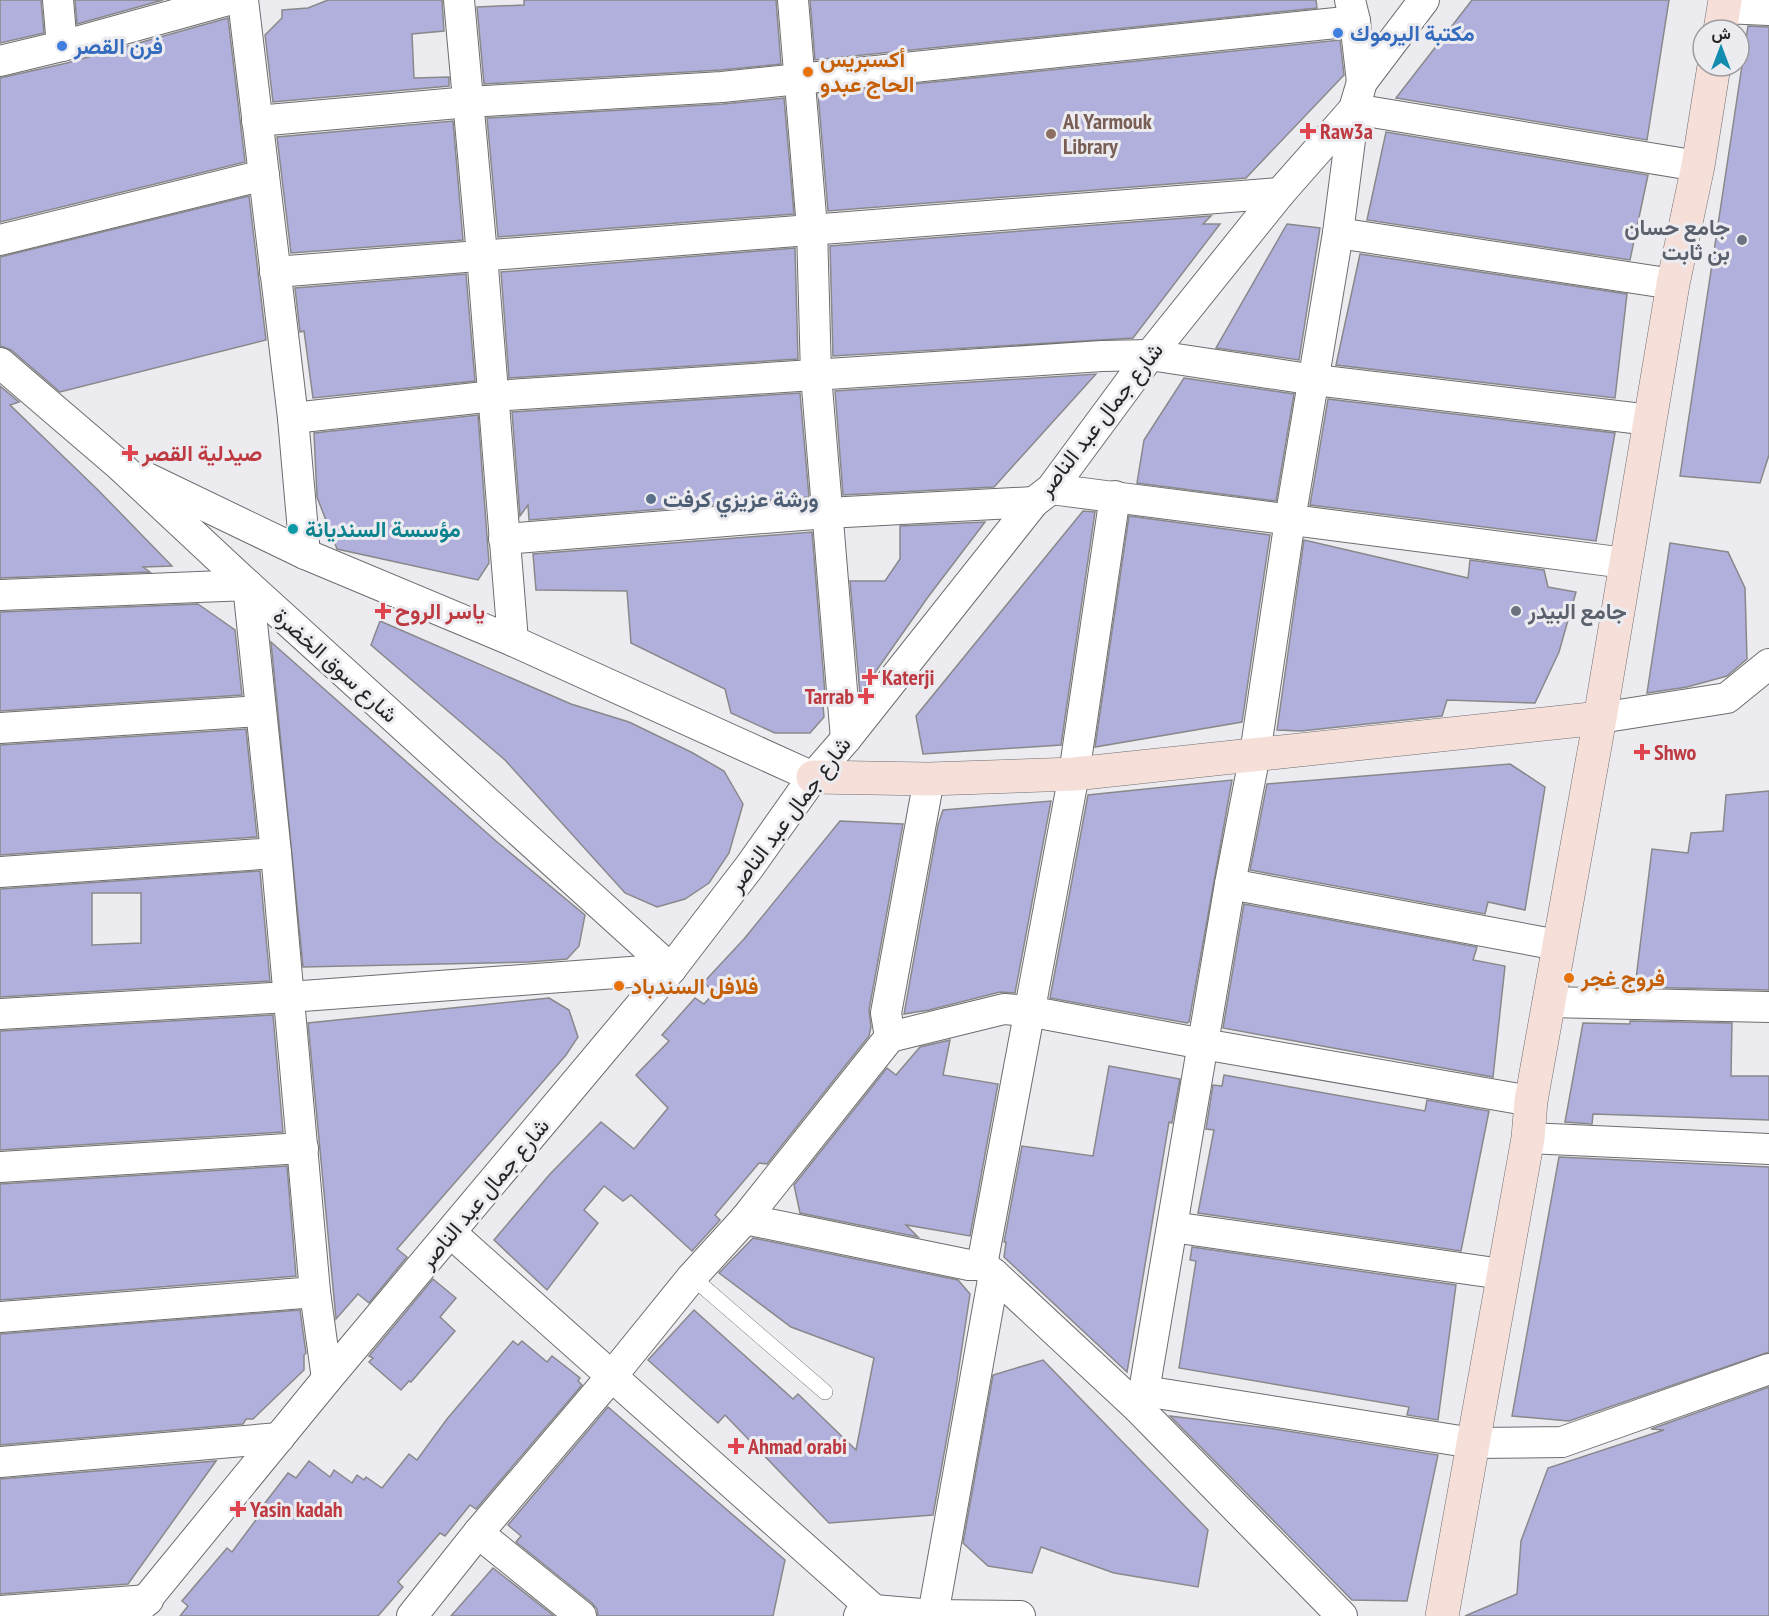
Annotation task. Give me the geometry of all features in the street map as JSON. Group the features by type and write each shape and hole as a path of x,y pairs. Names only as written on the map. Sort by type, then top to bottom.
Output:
{"main road":[{"path":"1442,1616 1528,1138 1531,1101 1600,718 1672,284 1698,166 1712,78"},
{"path":"813,777 929,778 1074,774 1600,718"}],"street":[{"path":"58,0 62,46"},
{"path":"0,61 228,0"},
{"path":"243,0 293,418 305,554"},
{"path":"459,0 513,641"},
{"path":"793,0 812,228 816,375 846,739"},
{"name":"شارع جمال عبد الناصر","path":"141,1608 327,1379 671,969 750,866 813,777 1042,495 1150,355 1358,96 1424,0"},
{"path":"1723,13 1769,10"},
{"path":"257,121 469,102 722,87 1353,11 1358,96 1338,233 1290,519 1255,754 1140,1399"},
{"path":"1358,96 1698,166"},
{"path":"0,240 264,175"},
{"path":"275,272 1280,193"},
{"path":"1338,233 1672,284"},
{"path":"293,418 494,396 1150,355 1315,380 1650,420"},
{"name":"شارع سوق الخضرة","path":"0,363 118,464 671,969"},
{"path":"118,464 305,554 513,641 813,777"},
{"path":"504,539 1042,495 1116,496 1626,563"},
{"path":"933,1615 1028,1011 1074,774 1116,496"},
{"path":"0,595 248,585 290,997 315,1292 327,1379"},
{"path":"1600,718 1727,698 1769,664"},
{"path":"0,728 261,711"},
{"path":"890,1037 886,1013 929,778"},
{"path":"0,872 276,853"},
{"path":"1230,884 1558,945"},
{"path":"0,1014 290,997 671,969"},
{"path":"1548,1002 1769,1007"},
{"path":"412,1616 478,1533 611,1377 692,1277 745,1219 890,1037 1004,1009 1028,1011 1531,1101"},
{"path":"1528,1138 1769,1149"},
{"path":"0,1167 303,1148"},
{"path":"745,1219 988,1270 1140,1399 1342,1616"},
{"path":"1172,1227 1502,1274"},
{"path":"451,1233 869,1614 1020,1616"},
{"path":"0,1317 315,1292"},
{"path":"1140,1399 1473,1443 1562,1442 1769,1369"},
{"path":"0,1462 279,1438"},
{"path":"478,1533 581,1616"},
{"path":"0,1611 141,1608"}],"lane":[{"path":"692,1277 825,1392"}],"building":[{"path":"0,0 41,0 44,33 0,43"},
{"path":"75,0 163,0 77,24"},
{"path":"328,0 442,0 444,31 412,34 414,78 449,77 449,86 273,102 265,35 282,18 282,10 308,8"},
{"path":"524,0 776,0 781,64 721,70 484,84 477,7 524,5"},
{"path":"810,0 1316,0 1317,8 815,60"},
{"path":"1472,0 1669,0 1647,140 1396,98"},
{"path":"228,18 245,162 0,222 0,78 67,63"},
{"name":"جامع حسان بن ثابت","path":"1751,26 1769,27 1769,455 1760,483 1680,476 1740,78 1751,78"},
{"name":"Al Yarmouk Library","path":"1340,40 1344,75 1246,178 828,211 818,94"},
{"path":"784,98 794,214 498,237 487,118 723,104"},
{"path":"453,121 463,240 291,253 277,137"},
{"path":"1386,132 1648,175 1630,260 1367,220"},
{"path":"249,196 266,340 60,392 11,350 0,346 0,257"},
{"path":"1211,216 1203,224 1220,224 1133,338 833,356 830,246"},
{"path":"1287,224 1320,228 1299,360 1216,348"},
{"path":"795,248 798,359 509,378 501,272"},
{"path":"1360,254 1627,294 1615,398 1336,365"},
{"path":"466,274 475,381 313,398 304,331 300,332 295,288"},
{"path":"1096,374 994,487 843,495 835,391"},
{"path":"1184,378 1294,394 1276,501 1137,483 1144,440"},
{"path":"0,386 19,402 10,405 172,566 143,567 150,572 0,578"},
{"path":"800,393 809,497 529,520 528,505 520,516 512,412"},
{"path":"1328,399 1615,433 1596,541 1310,505"},
{"path":"478,415 489,563 478,580 337,549 317,497 314,433"},
{"path":"1083,511 1095,512 1061,745 923,754 916,716"},
{"path":"1129,516 1270,535 1242,722 1095,747"},
{"path":"985,522 928,597 860,694 850,581 885,581 900,559 900,526"},
{"path":"812,532 825,694 822,694 824,717 810,733 775,733 731,713 725,689 631,643 627,591 536,590 533,554"},
{"path":"1304,540 1468,578 1470,560 1544,570 1548,587 1576,592 1559,652 1535,703 1447,700 1442,716 1301,731 1277,730"},
{"path":"1670,543 1728,552 1745,588 1747,659 1727,676 1687,687 1647,693"},
{"path":"198,604 235,630 242,695 0,711 0,612"},
{"path":"380,621 571,704 629,722 724,771 743,804 729,853 709,883 685,899 657,907 625,893 505,760 371,645"},
{"path":"271,642 496,841 585,915 579,946 567,959 529,962 303,967"},
{"path":"246,729 257,837 0,855 0,745"},
{"path":"1510,764 1545,787 1525,910 1488,902 1485,914 1250,870 1267,784"},
{"path":"1232,780 1189,1022 1050,998 1088,795"},
{"path":"1769,791 1769,990 1635,987 1652,849 1688,853 1691,833 1723,831 1726,795"},
{"path":"1051,801 1015,993 1000,992 904,1014 938,825 943,810"},
{"path":"840,821 903,824 869,1010 871,1027 869,1036 767,1164 759,1163 715,1215 720,1220 692,1251 631,1195 623,1201 604,1186 584,1210 598,1223 547,1290 494,1240 550,1174 601,1122 634,1149 668,1108 636,1075 669,1041 662,1035 695,998 704,1004 714,993 704,982 744,939"},
{"path":"260,871 270,981 0,997 0,889","holes":["92,893 141,893 141,943 92,945"]},
{"path":"1244,904 1477,947 1473,960 1505,966 1493,1077 1223,1028"},
{"path":"549,998 569,1010 578,1037 566,1055 397,1249 407,1257 369,1303 358,1294 336,1319 308,1023"},
{"path":"273,1015 283,1132 0,1150 0,1031"},
{"path":"1630,1021 1732,1023 1731,1076 1769,1076 1769,1120 1593,1114 1592,1124 1565,1122 1583,1023 1630,1024"},
{"path":"950,1040 943,1075 998,1084 970,1236 906,1225 918,1237 800,1213 794,1185 887,1068 896,1075 920,1047"},
{"path":"1109,1066 1180,1079 1172,1123 1169,1122 1127,1372 1004,1257 1006,1242 1004,1242 1022,1146 1093,1156"},
{"path":"1224,1075 1425,1111 1427,1100 1489,1111 1461,1251 1198,1213 1214,1130 1206,1129 1213,1085 1222,1086"},
{"path":"1559,1157 1769,1167 1769,1352 1569,1421 1512,1416"},
{"path":"287,1166 296,1276 0,1300 0,1184"},
{"path":"753,1238 958,1280 970,1294 933,1515 829,1523 725,1415 718,1423 648,1360 694,1310 793,1399 798,1394 856,1450 874,1358 791,1327 719,1273"},
{"path":"1192,1247 1456,1285 1438,1420 1407,1415 1409,1407 1179,1368 1196,1261 1190,1260"},
{"path":"433,1279 456,1298 440,1317 455,1331 411,1382 409,1381 401,1390 369,1362 373,1358 369,1356"},
{"path":"300,1310 306,1353 304,1370 253,1419 246,1419 243,1424 0,1445 0,1334"},
{"path":"513,1341 518,1345 522,1341 547,1362 552,1356 580,1378 578,1381 582,1385 476,1509 470,1505 445,1536 440,1533 398,1582 403,1587 378,1616 180,1616 188,1606 182,1601 227,1548 232,1552 288,1473 296,1478 309,1461 330,1477 334,1470 352,1483 357,1475 364,1480 366,1477 382,1488 409,1454 417,1460 447,1419"},
{"path":"1043,1360 1208,1530 1198,1587 1114,1573 1041,1547 1032,1573 988,1566 963,1543 993,1375"},
{"path":"1769,1387 1769,1616 1465,1616 1517,1594 1521,1541 1548,1468 1664,1430 1651,1429"},
{"path":"608,1407 785,1560 773,1616 598,1616 597,1609 592,1603 516,1542 521,1536 508,1525"},
{"path":"1170,1416 1268,1428 1438,1455 1407,1601 1352,1600"},
{"path":"216,1461 128,1584 0,1594 0,1479"},
{"path":"493,1568 554,1616 451,1616"}],"place":[{"name":"مكتبة اليرموك","path":"1338,33"},
{"name":"فرن القصر","path":"62,46"},
{"name":"أكسبريس الحاج عبدو","path":"808,72"},
{"name":"Raw3a","path":"1308,131"},
{"name":"Al Yarmouk Library","path":"1051,134"},
{"name":"جامع حسان بن ثابت","path":"1742,240"},
{"name":"صيدلية القصر","path":"130,453"},
{"name":"ورشة عزيزي كرفت","path":"651,499"},
{"name":"مؤسسة السنديانة","path":"293,529"},
{"name":"ياسر الروح","path":"383,611"},
{"name":"جامع البيدر","path":"1516,611"},
{"name":"Katerji","path":"870,677"},
{"name":"Tarrab","path":"866,696"},
{"name":"Shwo","path":"1642,752"},
{"name":"فروج غجر","path":"1569,978"},
{"name":"فلافل السندباد","path":"619,986"},
{"name":"Ahmad orabi","path":"736,1446"},
{"name":"Yasin kadah","path":"238,1509"}]}
